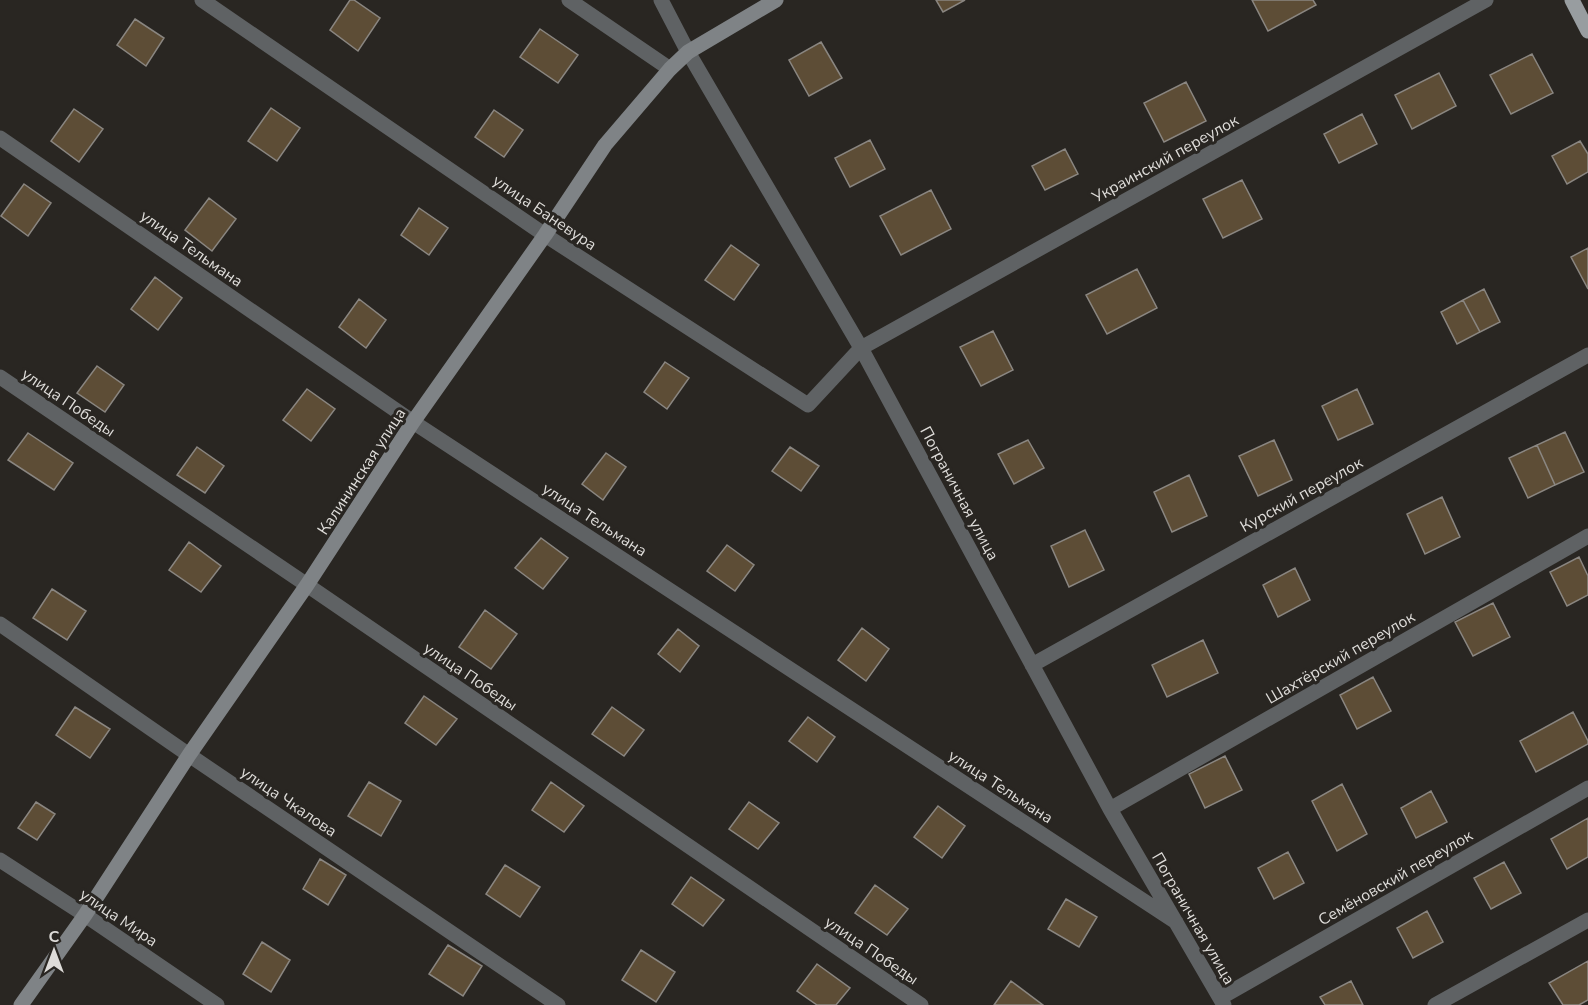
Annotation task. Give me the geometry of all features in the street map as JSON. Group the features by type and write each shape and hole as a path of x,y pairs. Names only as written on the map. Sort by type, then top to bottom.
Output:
{"main road":[{"name":"Калининская улица","path":"21,1005 85,915 189,755 307,585 413,422 545,235 605,145 670,69 688,52 776,0"},
{"path":"1572,0 1588,31"}],"street":[{"name":"улица Баневура","path":"202,0 545,235 808,405 861,348"},
{"path":"569,0 670,69"},
{"name":"Пограничная улица","path":"661,0 688,52 861,348 1110,809 1222,1001"},
{"name":"Украинский переулок","path":"861,348 1486,0"},
{"name":"улица Тельмана","path":"0,138 413,422 1176,922"},
{"name":"Курский переулок","path":"1032,665 1588,355"},
{"name":"улица Победы","path":"0,377 921,1005"},
{"name":"Шахтёрский переулок","path":"1110,809 1588,536"},
{"name":"улица Чкалова","path":"0,624 558,1005"},
{"name":"Семёновский переулок","path":"1222,1001 1588,788"},
{"name":"улица Мира","path":"0,860 218,1005"},
{"path":"1435,1005 1588,920"}],"building":[{"path":"350,0 354,0 380,18 358,51 330,30"},
{"path":"936,0 965,0 943,12"},
{"path":"1252,0 1313,0 1316,5 1268,31"},
{"path":"135,19 164,38 146,66 117,45"},
{"path":"540,29 578,55 558,83 520,57"},
{"path":"821,42 842,78 809,96 789,60"},
{"path":"1532,54 1553,93 1511,114 1490,75"},
{"path":"1439,73 1456,106 1412,129 1395,95"},
{"path":"1186,82 1206,121 1164,142 1144,103"},
{"path":"271,108 300,128 277,161 248,141"},
{"path":"74,109 103,129 79,162 51,141"},
{"path":"494,110 523,130 504,157 475,137"},
{"path":"1362,114 1377,144 1339,163 1324,134"},
{"path":"870,140 885,169 850,187 835,158"},
{"path":"1580,141 1588,154 1588,172 1567,184 1552,156"},
{"path":"1065,149 1078,174 1045,190 1032,166"},
{"path":"1242,180 1262,219 1223,238 1203,199"},
{"path":"24,184 51,203 28,236 1,216"},
{"path":"931,190 951,229 901,255 880,216"},
{"path":"209,198 236,219 212,251 185,230"},
{"path":"419,208 448,228 429,255 401,235"},
{"path":"731,245 759,265 734,300 705,280"},
{"path":"1588,248 1588,289 1571,257"},
{"path":"1137,269 1157,308 1107,334 1086,295"},
{"path":"155,277 182,298 158,330 131,309"},
{"path":"1484,289 1500,322 1480,332 1463,300"},
{"path":"359,299 386,320 366,348 339,327"},
{"path":"1463,300 1480,332 1457,344 1441,312"},
{"path":"993,331 1013,370 981,386 960,347"},
{"path":"665,362 689,378 667,409 644,392"},
{"path":"97,366 124,385 105,412 77,393"},
{"path":"307,389 335,409 311,441 283,420"},
{"path":"1357,389 1373,424 1338,440 1322,406"},
{"path":"1565,432 1584,472 1555,485 1537,445"},
{"path":"28,433 73,463 54,490 8,460"},
{"path":"1028,440 1044,468 1014,484 998,454"},
{"path":"1274,440 1292,480 1258,496 1239,456"},
{"path":"1537,445 1555,485 1528,498 1509,458"},
{"path":"197,447 224,466 205,493 177,475"},
{"path":"790,447 819,466 801,491 772,471"},
{"path":"606,453 626,467 603,500 582,484"},
{"path":"1189,475 1207,516 1172,532 1154,492"},
{"path":"1442,497 1460,537 1425,554 1407,514"},
{"path":"1085,530 1104,570 1069,587 1051,546"},
{"path":"541,538 568,558 543,589 515,568"},
{"path":"189,542 221,566 201,592 169,570"},
{"path":"727,545 754,565 735,591 707,571"},
{"path":"1579,557 1588,576 1588,595 1567,606 1550,572"},
{"path":"1295,568 1310,600 1278,617 1263,585"},
{"path":"52,589 86,611 67,640 33,618"},
{"path":"1493,603 1510,637 1473,656 1455,622"},
{"path":"485,610 517,634 491,669 459,647"},
{"path":"862,628 889,649 866,681 838,660"},
{"path":"678,629 699,646 680,672 658,654"},
{"path":"1203,640 1218,673 1167,697 1152,665"},
{"path":"1373,677 1391,711 1357,729 1340,695"},
{"path":"424,696 457,719 436,745 405,723"},
{"path":"75,707 110,729 90,758 56,735"},
{"path":"612,707 644,730 624,756 592,734"},
{"path":"1573,712 1588,744 1536,772 1520,741"},
{"path":"808,717 835,737 817,762 789,741"},
{"path":"1225,756 1242,790 1205,808 1189,774"},
{"path":"369,782 401,801 381,836 348,816"},
{"path":"551,782 584,806 564,832 532,810"},
{"path":"1342,784 1367,834 1337,851 1312,801"},
{"path":"1431,791 1447,822 1416,838 1401,808"},
{"path":"36,802 55,814 37,840 18,828"},
{"path":"749,802 779,823 758,849 729,829"},
{"path":"938,806 965,826 942,858 914,837"},
{"path":"1588,818 1588,857 1567,869 1551,839"},
{"path":"1288,852 1304,883 1274,899 1258,868"},
{"path":"320,859 346,875 328,905 303,889"},
{"path":"1504,862 1521,893 1491,909 1474,878"},
{"path":"505,865 540,887 520,917 486,894"},
{"path":"691,877 724,900 703,926 672,904"},
{"path":"875,885 908,909 887,935 855,913"},
{"path":"1066,899 1097,917 1079,947 1048,929"},
{"path":"1427,911 1443,942 1413,958 1397,928"},
{"path":"262,942 290,960 271,992 243,974"},
{"path":"448,945 482,966 463,996 429,974"},
{"path":"641,950 675,972 656,1002 622,980"},
{"path":"1588,961 1588,1000 1579,1005 1563,1005 1549,983"},
{"path":"817,964 850,988 836,1005 817,1005 797,991"},
{"path":"1011,981 1043,1005 994,1005"},
{"path":"1351,981 1363,1005 1325,1005 1320,997"}]}
